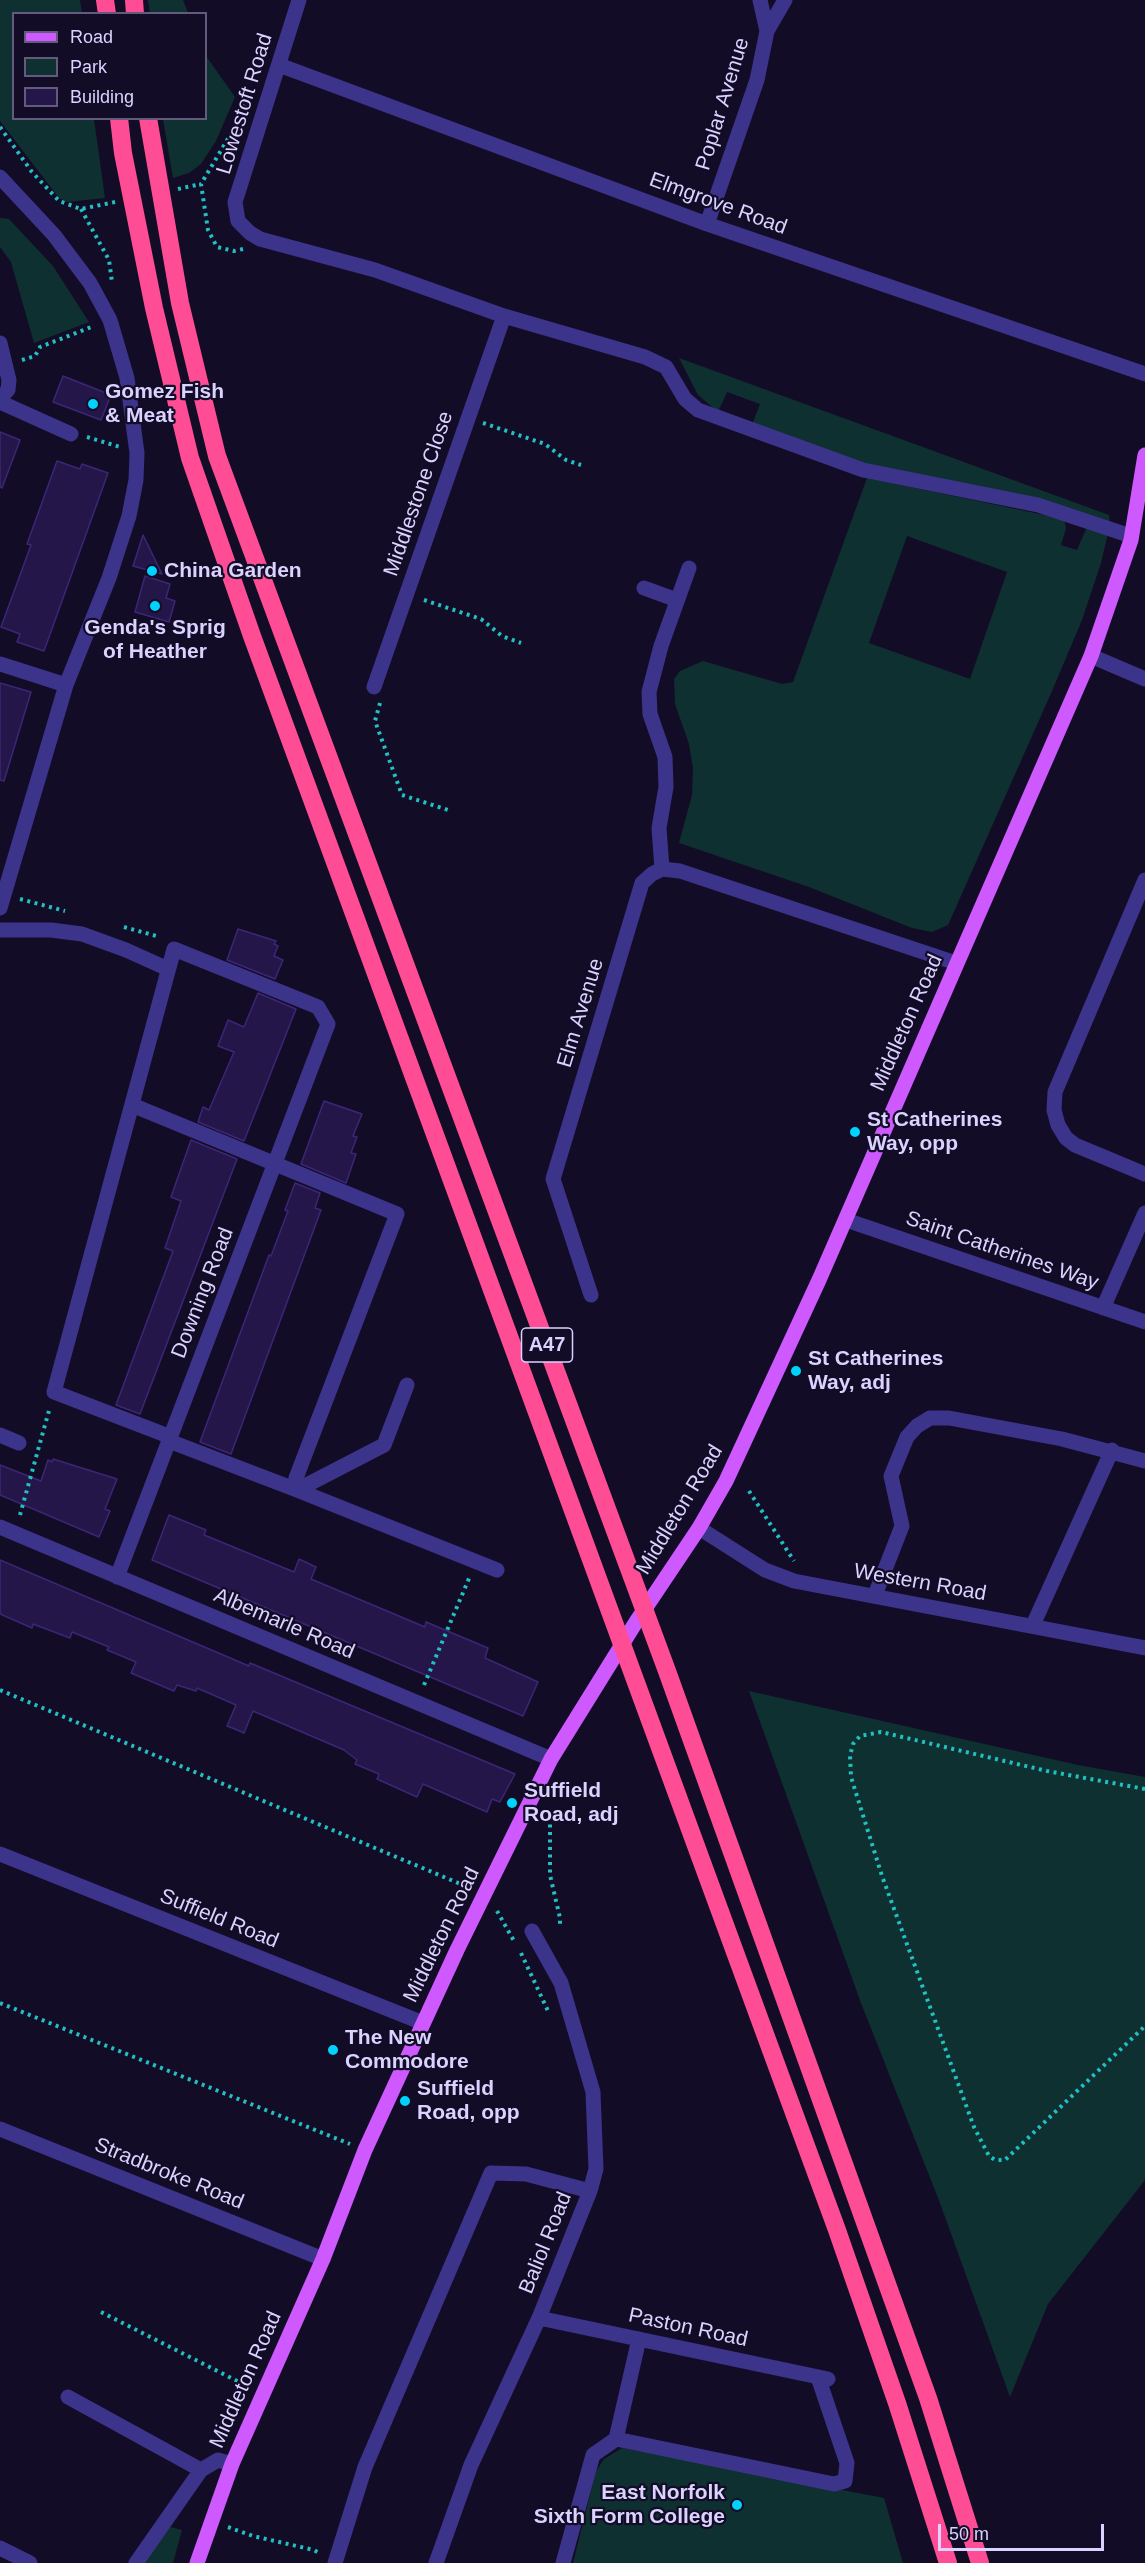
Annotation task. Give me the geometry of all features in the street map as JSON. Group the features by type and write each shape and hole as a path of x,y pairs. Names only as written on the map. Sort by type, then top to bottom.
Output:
{"highway":[{"name":"A47","path":"119,120 123,153 154,308 190,458 252,636 837,2230 897,2403 948,2563"},
{"name":"A47","path":"148,120 180,303 218,456 668,1671 928,2398 980,2563"}],"main road":[{"name":"Middleton Road","path":"197,2563 210,2520 232,2464 323,2259 365,2150 423,2023 551,1759 589,1695 677,1558 699,1528 753,1427 846,1220 1091,656 1131,536 1145,455"}],"street":[{"name":"Lowestoft Road","path":"299,0 235,202 238,221 260,239 375,270 504,316"},
{"name":"Poplar Avenue","path":"760,0 767,31"},
{"name":"Poplar Avenue","path":"707,224 757,80 767,31 785,0"},
{"name":"Elmgrove Road","path":"279,65 707,224 1145,374"},
{"path":"1,899 66,685 110,578 129,516 136,480 137,453 127,378 110,320 90,283 54,235 2,183"},
{"path":"504,316 645,357 666,367 685,399 698,410 863,470 1038,506 1131,536"},
{"name":"Middlestone Close","path":"374,687 504,316"},
{"path":"0,343 7,366 3,397 71,434"},
{"path":"689,568 649,692 650,714 664,757 666,787 659,828 662,869 680,871 956,963"},
{"path":"644,588 677,600"},
{"path":"1091,656 1145,679"},
{"path":"0,664 66,685"},
{"name":"Elm Avenue","path":"591,1295 553,1179 642,883 662,869"},
{"path":"1145,880 1055,1092 1054,1110 1058,1125 1066,1138 1075,1145 1145,1174"},
{"path":"0,930 51,930 82,934 168,969 54,1392 497,1570"},
{"name":"Downing Road","path":"117,1577 328,1024 318,1007 174,950 168,969"},
{"path":"132,1105 398,1214 296,1478 297,1490"},
{"path":"1103,1308 1145,1213"},
{"name":"Saint Catherines Way","path":"846,1220 1145,1322"},
{"path":"297,1490 384,1445 407,1385"},
{"path":"875,1595 902,1526 891,1476 907,1437 917,1426 930,1418 949,1418 1112,1450 1145,1461"},
{"path":"0,1435 18,1443"},
{"path":"1033,1625 1112,1450"},
{"name":"Western Road","path":"699,1528 765,1570 794,1581 1145,1648"},
{"name":"Albemarle Road","path":"6,1530 551,1759"},
{"name":"Suffield Road","path":"0,1854 423,2023"},
{"name":"Baliol Road","path":"436,2563 471,2464 539,2318 590,2191 596,2169 593,2092 561,1983 532,1931"},
{"name":"Stradbroke Road","path":"0,2129 323,2259"},
{"path":"335,2563 365,2468 491,2173 526,2174 590,2191"},
{"name":"Paston Road","path":"539,2318 823,2378 847,2463 845,2481 834,2484 616,2439"},
{"path":"563,2563 593,2455 616,2439 639,2339"},
{"path":"68,2397 201,2470"},
{"path":"136,2563 201,2470 218,2460 232,2464"},
{"path":"0,2548 30,2563"}],"path":[{"path":"186,187 201,184 232,132 246,100"},
{"path":"0,127 32,172 59,201 81,208 112,202"},
{"path":"7,366 35,356 40,347 110,320 117,315 109,260 81,208"},
{"path":"468,418 544,444 566,460 581,465"},
{"path":"71,434 137,453"},
{"path":"406,594 481,620 502,636 521,643"},
{"path":"374,687 381,701 375,721 402,795 448,810"},
{"path":"6,1530 21,1512 54,1392"},
{"path":"749,1491 797,1565"},
{"path":"417,1702 476,1562"},
{"path":"0,1690 485,1894 508,1927 549,2012"},
{"path":"1145,1789 1047,1771 881,1732 860,1736 853,1744 850,1756 851,1777 882,1876 974,2127 989,2156 994,2160 1005,2160 1145,2026"},
{"path":"550,1817 550,1875 560,1918 560,1928"},
{"path":"0,2003 365,2150"},
{"path":"101,2312 263,2394"},
{"path":"210,2520 253,2536 314,2550 335,2563"}],"green space":[{"path":"0,0 80,0 82,12 12,12 12,120 94,120 105,198 67,202 59,198 0,121"},
{"path":"148,0 183,0 188,12 150,12"},
{"path":"207,57 235,97 216,141 201,164 189,173 173,178 163,120 207,120"},
{"path":"0,218 9,219 53,266 89,322 34,343 11,262 0,247"},
{"path":"679,358 1109,515 1110,523 890,473 752,425 760,404 727,392 718,412 698,395"},
{"path":"867,478 1064,519 1066,528 1061,545 1077,550 1087,527 1108,533 1101,563 1082,620 948,925 932,932 912,928 809,887 679,843 692,795 693,768 689,744 675,704 674,679 680,671 703,661 782,684 793,682","holes":["907,536 1007,572 970,679 869,643"]},
{"path":"749,1691 1078,1765 1145,1777 1145,2180 1048,2304 1010,2397 940,2203 861,2003"},
{"name":"East Norfolk Sixth Form College","path":"622,2448 884,2498 903,2563 573,2563 596,2471 604,2459"},
{"path":"167,2526 182,2530 173,2563 142,2563"}],"building":[{"path":"63,376 111,395 101,420 53,402"},
{"path":"0,432 20,440 2,488 0,487"},
{"path":"57,461 80,469 82,464 108,473 44,651 17,642 20,634 1,627 31,545 27,544"},
{"path":"143,535 162,574 133,566"},
{"name":"Genda's Sprig of Heather","path":"145,576 170,584 166,598 175,601 169,622 135,612"},
{"path":"0,683 31,692 4,781 0,780"},
{"path":"238,929 276,941 274,944 278,946 274,956 283,960 275,979 227,960"},
{"path":"258,993 296,1009 244,1141 198,1122 203,1107 209,1110 234,1052 218,1046 228,1020 244,1027"},
{"path":"324,1101 362,1114 353,1136 357,1137 351,1153 356,1154 346,1183 301,1164"},
{"path":"191,1140 237,1159 140,1414 116,1405 173,1251 165,1248 181,1201 171,1197"},
{"path":"295,1183 320,1193 315,1208 321,1210 231,1454 200,1442 269,1255 271,1256 288,1211 285,1210"},
{"path":"53,1459 117,1479 105,1509 110,1511 99,1537 0,1495 0,1465 41,1481 48,1460 52,1462"},
{"path":"169,1515 206,1530 204,1535 294,1572 299,1559 316,1567 311,1579 425,1627 426,1622 488,1648 485,1658 538,1682 523,1716 152,1560"},
{"path":"0,1560 249,1666 250,1663 515,1774 500,1802 492,1799 487,1812 423,1784 417,1797 377,1779 379,1774 355,1764 357,1760 344,1750 253,1711 244,1733 227,1726 236,1705 197,1688 196,1691 177,1685 174,1691 131,1673 136,1662 107,1650 109,1647 72,1632 70,1638 33,1624 32,1628 0,1614"}],"place":[{"name":"Gomez Fish & Meat","path":"93,404"},
{"name":"China Garden","path":"152,571"},
{"name":"Genda's Sprig of Heather","path":"155,606"},
{"name":"St Catherines Way, opp","path":"855,1132"},
{"name":"St Catherines Way, adj","path":"796,1371"},
{"name":"Suffield Road, adj","path":"512,1803"},
{"name":"The New Commodore","path":"333,2050"},
{"name":"Suffield Road, opp","path":"405,2101"},
{"name":"East Norfolk Sixth Form College","path":"737,2505"}]}
